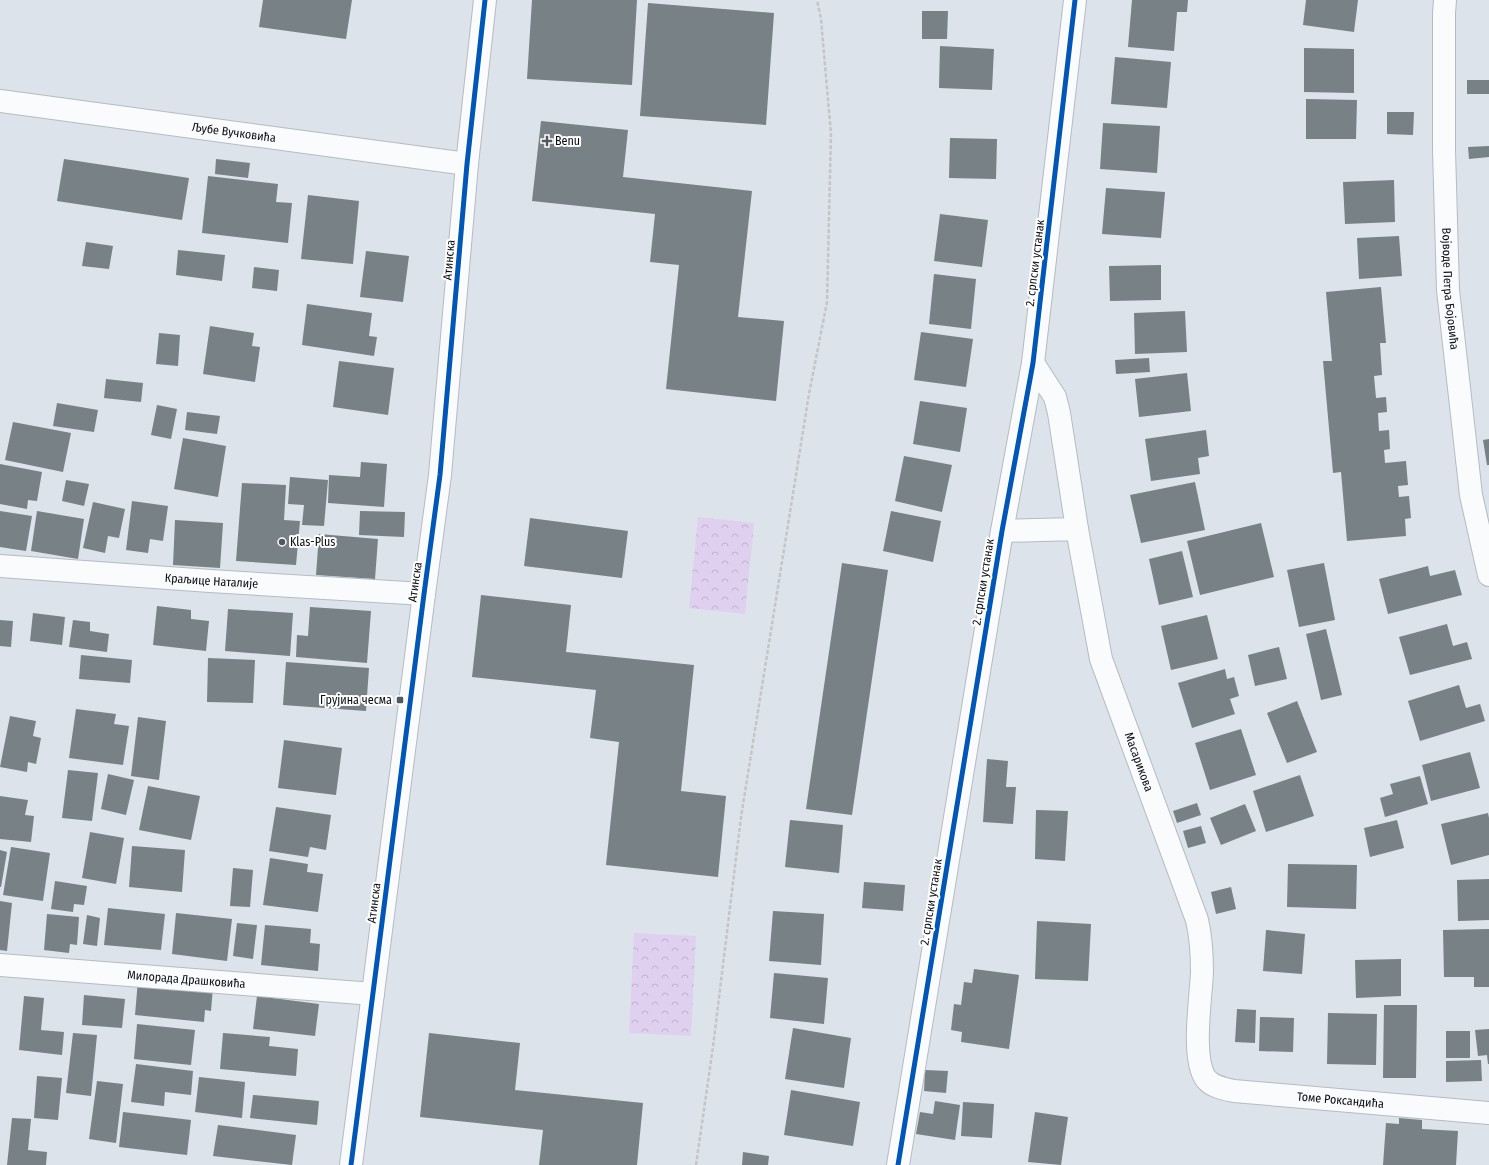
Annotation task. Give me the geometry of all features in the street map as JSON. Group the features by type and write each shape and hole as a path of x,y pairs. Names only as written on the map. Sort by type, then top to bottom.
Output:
{"street":[{"name":"Атинска","path":"350,1165 440,475 467,164 485,0"},
{"name":"2. српски устанак","path":"898,1165 1002,531 1033,363 1075,0"},
{"name":"Војводе Петра Бојовића","path":"1445,0 1444,150 1448,290 1471,495 1489,575"},
{"name":"Љубе Вучковића","path":"0,101 467,164"},
{"name":"Масарикова","path":"1033,363 1055,397 1059,413 1077,529 1101,659 1197,920 1201,946 1202,972 1198,1037 1201,1069"},
{"path":"1002,531 1077,529"},
{"name":"Краљице Наталије","path":"0,566 424,594"},
{"name":"Милорада Драшковића","path":"0,965 373,994"},
{"name":"Томе Роксандића","path":"1201,1069 1207,1080 1215,1086 1234,1092 1489,1113"}],"path":[{"path":"696,1165 713,1047 741,817 809,394 827,302 831,134 821,19 817,0"}],"green space":[{"path":"698,517 754,523 745,614 689,608"},
{"path":"634,933 696,936 691,1036 629,1033"}],"building":[{"path":"263,0 352,0 346,39 259,27"},
{"path":"532,0 637,0 632,85 527,79"},
{"path":"1132,0 1188,0 1187,12 1177,12 1174,51 1128,47"},
{"path":"1306,0 1358,0 1354,32 1303,25"},
{"path":"648,3 774,13 766,125 640,116"},
{"path":"922,11 948,11 947,39 922,39"},
{"path":"940,46 994,49 992,90 939,88"},
{"path":"1304,48 1354,49 1354,93 1304,92"},
{"path":"1115,57 1171,62 1167,108 1111,104"},
{"path":"1467,80 1489,80 1489,94 1467,94"},
{"path":"1306,99 1357,100 1356,139 1306,139"},
{"path":"1387,112 1414,112 1413,135 1387,134"},
{"path":"541,121 628,130 623,177 752,191 738,317 784,321 776,401 666,389 679,265 650,262 655,214 532,201"},
{"path":"1103,123 1160,126 1157,173 1100,169"},
{"path":"950,138 997,139 996,179 949,178"},
{"path":"1489,146 1489,157 1469,159 1468,147"},
{"path":"64,159 189,178 182,220 57,201"},
{"path":"216,159 250,163 248,178 215,174"},
{"path":"208,176 278,184 276,202 292,203 288,243 202,233"},
{"path":"1394,180 1395,222 1345,224 1343,182"},
{"path":"1106,188 1165,192 1161,238 1102,234"},
{"path":"308,195 359,201 353,264 301,259"},
{"path":"940,214 988,220 982,267 934,261"},
{"path":"1399,236 1402,276 1359,279 1357,238"},
{"path":"86,242 113,246 109,269 82,266"},
{"path":"178,250 225,255 222,281 176,275"},
{"path":"366,251 409,256 403,302 360,297"},
{"path":"1161,265 1161,300 1110,301 1109,266"},
{"path":"254,267 279,270 277,291 252,288"},
{"path":"934,274 976,279 971,329 929,324"},
{"path":"1381,287 1386,343 1380,343 1382,375 1374,376 1376,398 1386,397 1387,412 1378,413 1379,431 1389,430 1390,449 1384,450 1385,463 1406,461 1408,485 1398,486 1399,497 1409,496 1411,518 1405,519 1406,536 1347,541 1341,472 1333,473 1323,361 1332,361 1326,292"},
{"path":"307,304 372,313 369,336 377,337 374,356 302,345"},
{"path":"1185,311 1187,352 1135,354 1134,313"},
{"path":"210,326 254,333 252,346 260,347 255,382 203,374"},
{"path":"921,332 973,339 966,387 914,380"},
{"path":"159,333 180,335 178,366 156,364"},
{"path":"1149,358 1150,372 1116,374 1115,360"},
{"path":"339,361 394,368 388,415 333,407"},
{"path":"1187,373 1191,411 1139,417 1135,379"},
{"path":"106,379 143,383 141,402 104,398"},
{"path":"920,401 967,408 960,452 913,444"},
{"path":"57,403 98,410 94,432 53,426"},
{"path":"157,405 177,409 171,439 151,435"},
{"path":"187,412 220,416 217,434 185,430"},
{"path":"13,422 71,433 63,472 5,460"},
{"path":"1206,430 1209,456 1198,458 1200,474 1151,481 1145,439"},
{"path":"183,438 226,446 218,497 174,489"},
{"path":"1489,439 1489,465 1487,465 1483,440"},
{"path":"904,456 952,465 942,512 895,501"},
{"path":"361,462 387,464 384,507 328,503 329,475 360,477"},
{"path":"0,464 42,472 37,501 28,500 27,509 0,504"},
{"path":"290,477 328,480 324,526 302,525 304,505 288,504"},
{"path":"66,480 89,484 84,506 62,501"},
{"path":"1195,482 1205,530 1141,543 1130,495"},
{"path":"242,483 286,485 284,520 300,521 296,565 236,561"},
{"path":"132,501 168,506 163,541 150,539 148,553 126,550"},
{"path":"93,502 125,509 119,538 108,536 105,553 83,548"},
{"path":"0,511 32,516 26,551 0,547"},
{"path":"37,511 84,519 78,559 31,551"},
{"path":"360,511 405,512 404,537 359,535"},
{"path":"891,511 941,521 933,562 883,551"},
{"path":"530,518 628,531 622,578 524,566"},
{"path":"175,520 223,523 220,568 173,565"},
{"path":"1261,523 1274,577 1200,595 1187,541"},
{"path":"319,534 378,539 375,579 316,575"},
{"path":"1182,551 1193,597 1159,605 1149,559"},
{"path":"842,563 888,570 852,815 806,809"},
{"path":"1324,563 1335,620 1299,627 1287,570"},
{"path":"1428,566 1430,576 1455,570 1462,595 1388,614 1379,579"},
{"path":"481,595 571,605 566,652 694,665 681,791 726,796 718,877 606,865 619,742 590,738 596,690 472,677"},
{"path":"157,606 191,610 191,619 209,621 206,651 153,645"},
{"path":"310,607 371,611 367,663 296,657 297,635 308,636"},
{"path":"228,609 293,613 290,656 225,651"},
{"path":"33,613 65,617 62,645 30,641"},
{"path":"1207,615 1218,659 1171,670 1161,626"},
{"path":"0,620 13,621 11,647 0,646"},
{"path":"73,620 90,622 90,631 109,634 107,652 69,647"},
{"path":"1447,624 1453,646 1467,642 1472,659 1410,675 1399,637"},
{"path":"1326,629 1342,695 1321,700 1306,634"},
{"path":"1279,647 1287,679 1255,686 1248,655"},
{"path":"81,655 132,660 130,683 79,679"},
{"path":"208,658 255,660 253,703 207,702"},
{"path":"286,662 369,668 366,711 283,705"},
{"path":"1225,669 1227,679 1234,677 1239,696 1230,699 1235,714 1192,728 1178,683"},
{"path":"1459,685 1466,708 1480,704 1485,721 1420,741 1408,701"},
{"path":"1297,701 1317,752 1287,763 1267,713"},
{"path":"76,709 116,714 114,724 129,726 123,765 69,758"},
{"path":"10,716 36,721 33,736 41,738 36,764 28,762 27,772 0,767"},
{"path":"138,717 166,721 159,780 131,776"},
{"path":"1241,729 1256,775 1210,790 1195,743"},
{"path":"284,740 342,748 336,795 278,788"},
{"path":"1470,752 1480,788 1431,801 1422,765"},
{"path":"987,759 1008,761 1006,787 1016,787 1013,824 983,822"},
{"path":"68,770 98,773 92,821 62,818"},
{"path":"108,774 134,780 126,815 101,809"},
{"path":"1300,775 1314,816 1266,832 1253,791"},
{"path":"1420,776 1428,804 1385,817 1380,798 1393,794 1390,784"},
{"path":"148,786 200,796 191,840 139,830"},
{"path":"0,796 28,800 25,815 34,816 31,842 0,839"},
{"path":"1197,803 1201,815 1177,823 1173,811"},
{"path":"1245,804 1256,831 1221,845 1210,818"},
{"path":"276,807 331,815 326,850 310,847 308,857 269,851"},
{"path":"1036,810 1068,811 1065,861 1035,859"},
{"path":"1488,813 1489,855 1451,865 1441,824"},
{"path":"790,820 843,825 839,873 785,867"},
{"path":"1397,820 1404,848 1370,857 1364,828"},
{"path":"1201,826 1206,843 1188,848 1183,831"},
{"path":"90,832 124,838 116,884 82,878"},
{"path":"132,846 185,850 182,892 129,887"},
{"path":"11,847 50,853 43,901 3,895"},
{"path":"0,850 7,852 1,887 0,887"},
{"path":"270,858 308,864 307,872 323,874 318,912 263,905"},
{"path":"1288,864 1357,865 1356,909 1287,907"},
{"path":"233,868 253,870 250,907 230,906"},
{"path":"1489,879 1489,920 1458,921 1457,880"},
{"path":"55,881 87,886 84,905 74,904 73,912 51,909"},
{"path":"864,882 905,885 903,911 862,908"},
{"path":"1231,887 1236,909 1216,914 1211,892"},
{"path":"0,901 12,903 7,951 0,950"},
{"path":"108,908 165,914 161,950 104,945"},
{"path":"773,911 824,914 821,965 769,961"},
{"path":"176,913 232,919 227,961 172,954"},
{"path":"47,914 79,917 77,945 70,944 69,953 44,950"},
{"path":"87,915 100,918 97,946 83,944"},
{"path":"1037,921 1091,924 1088,981 1035,979"},
{"path":"237,923 257,925 253,959 233,956"},
{"path":"265,925 311,929 310,943 320,944 318,971 261,965"},
{"path":"1489,929 1489,987 1474,987 1474,977 1444,977 1443,930"},
{"path":"1266,930 1305,934 1302,974 1263,971"},
{"path":"1401,959 1401,996 1356,998 1355,960"},
{"path":"974,969 1019,975 1009,1049 961,1042 962,1032 951,1030 954,1004 961,1005 964,982 972,983"},
{"path":"774,973 828,978 824,1024 770,1018"},
{"path":"138,980 213,987 211,1011 205,1010 204,1022 135,1015"},
{"path":"84,995 125,999 122,1028 82,1025"},
{"path":"24,996 44,998 41,1030 64,1032 62,1055 19,1050"},
{"path":"257,996 319,1004 315,1036 253,1029"},
{"path":"1384,1005 1417,1005 1416,1078 1383,1078"},
{"path":"1237,1009 1256,1010 1255,1043 1235,1042"},
{"path":"1328,1013 1377,1014 1376,1065 1327,1064"},
{"path":"1260,1017 1294,1018 1293,1052 1259,1051"},
{"path":"137,1024 195,1030 191,1065 134,1059"},
{"path":"793,1028 851,1038 844,1088 785,1079"},
{"path":"1489,1029 1488,1064 1487,1055 1478,1056 1475,1030"},
{"path":"1446,1031 1470,1031 1470,1058 1446,1058"},
{"path":"73,1033 97,1035 91,1096 66,1093"},
{"path":"223,1033 270,1037 269,1046 298,1049 296,1076 220,1069"},
{"path":"429,1033 520,1043 515,1090 643,1103 637,1165 539,1165 543,1130 420,1117"},
{"path":"1481,1060 1482,1081 1446,1082 1446,1061"},
{"path":"136,1064 193,1071 191,1095 165,1092 164,1106 131,1102"},
{"path":"925,1070 948,1071 946,1093 924,1091"},
{"path":"37,1076 62,1078 58,1120 34,1118"},
{"path":"199,1077 245,1082 242,1118 195,1112"},
{"path":"97,1081 123,1084 116,1143 89,1139"},
{"path":"791,1090 860,1102 853,1146 784,1135"},
{"path":"253,1095 319,1101 317,1125 250,1118"},
{"path":"935,1101 960,1105 955,1140 916,1134 920,1112 933,1114"},
{"path":"963,1102 994,1104 992,1138 961,1136"},
{"path":"123,1112 191,1120 187,1155 119,1147"},
{"path":"1035,1112 1068,1117 1061,1165 1028,1162"},
{"path":"12,1118 31,1119 28,1150 47,1152 46,1165 7,1165"},
{"path":"1399,1118 1422,1120 1422,1129 1458,1131 1456,1165 1383,1165 1386,1123 1399,1124"},
{"path":"218,1125 296,1135 292,1165 213,1156"},
{"path":"743,1152 769,1156 768,1165 742,1165"}],"cycle path":[{"path":"351,1165 440,475 467,164 485,0"},
{"path":"898,1165 1002,531 1033,363 1075,0"}],"place":[{"name":"Benu","path":"547,141"},
{"name":"Klas-Plus","path":"282,542"},
{"name":"Грујина чесма","path":"400,700"}]}
